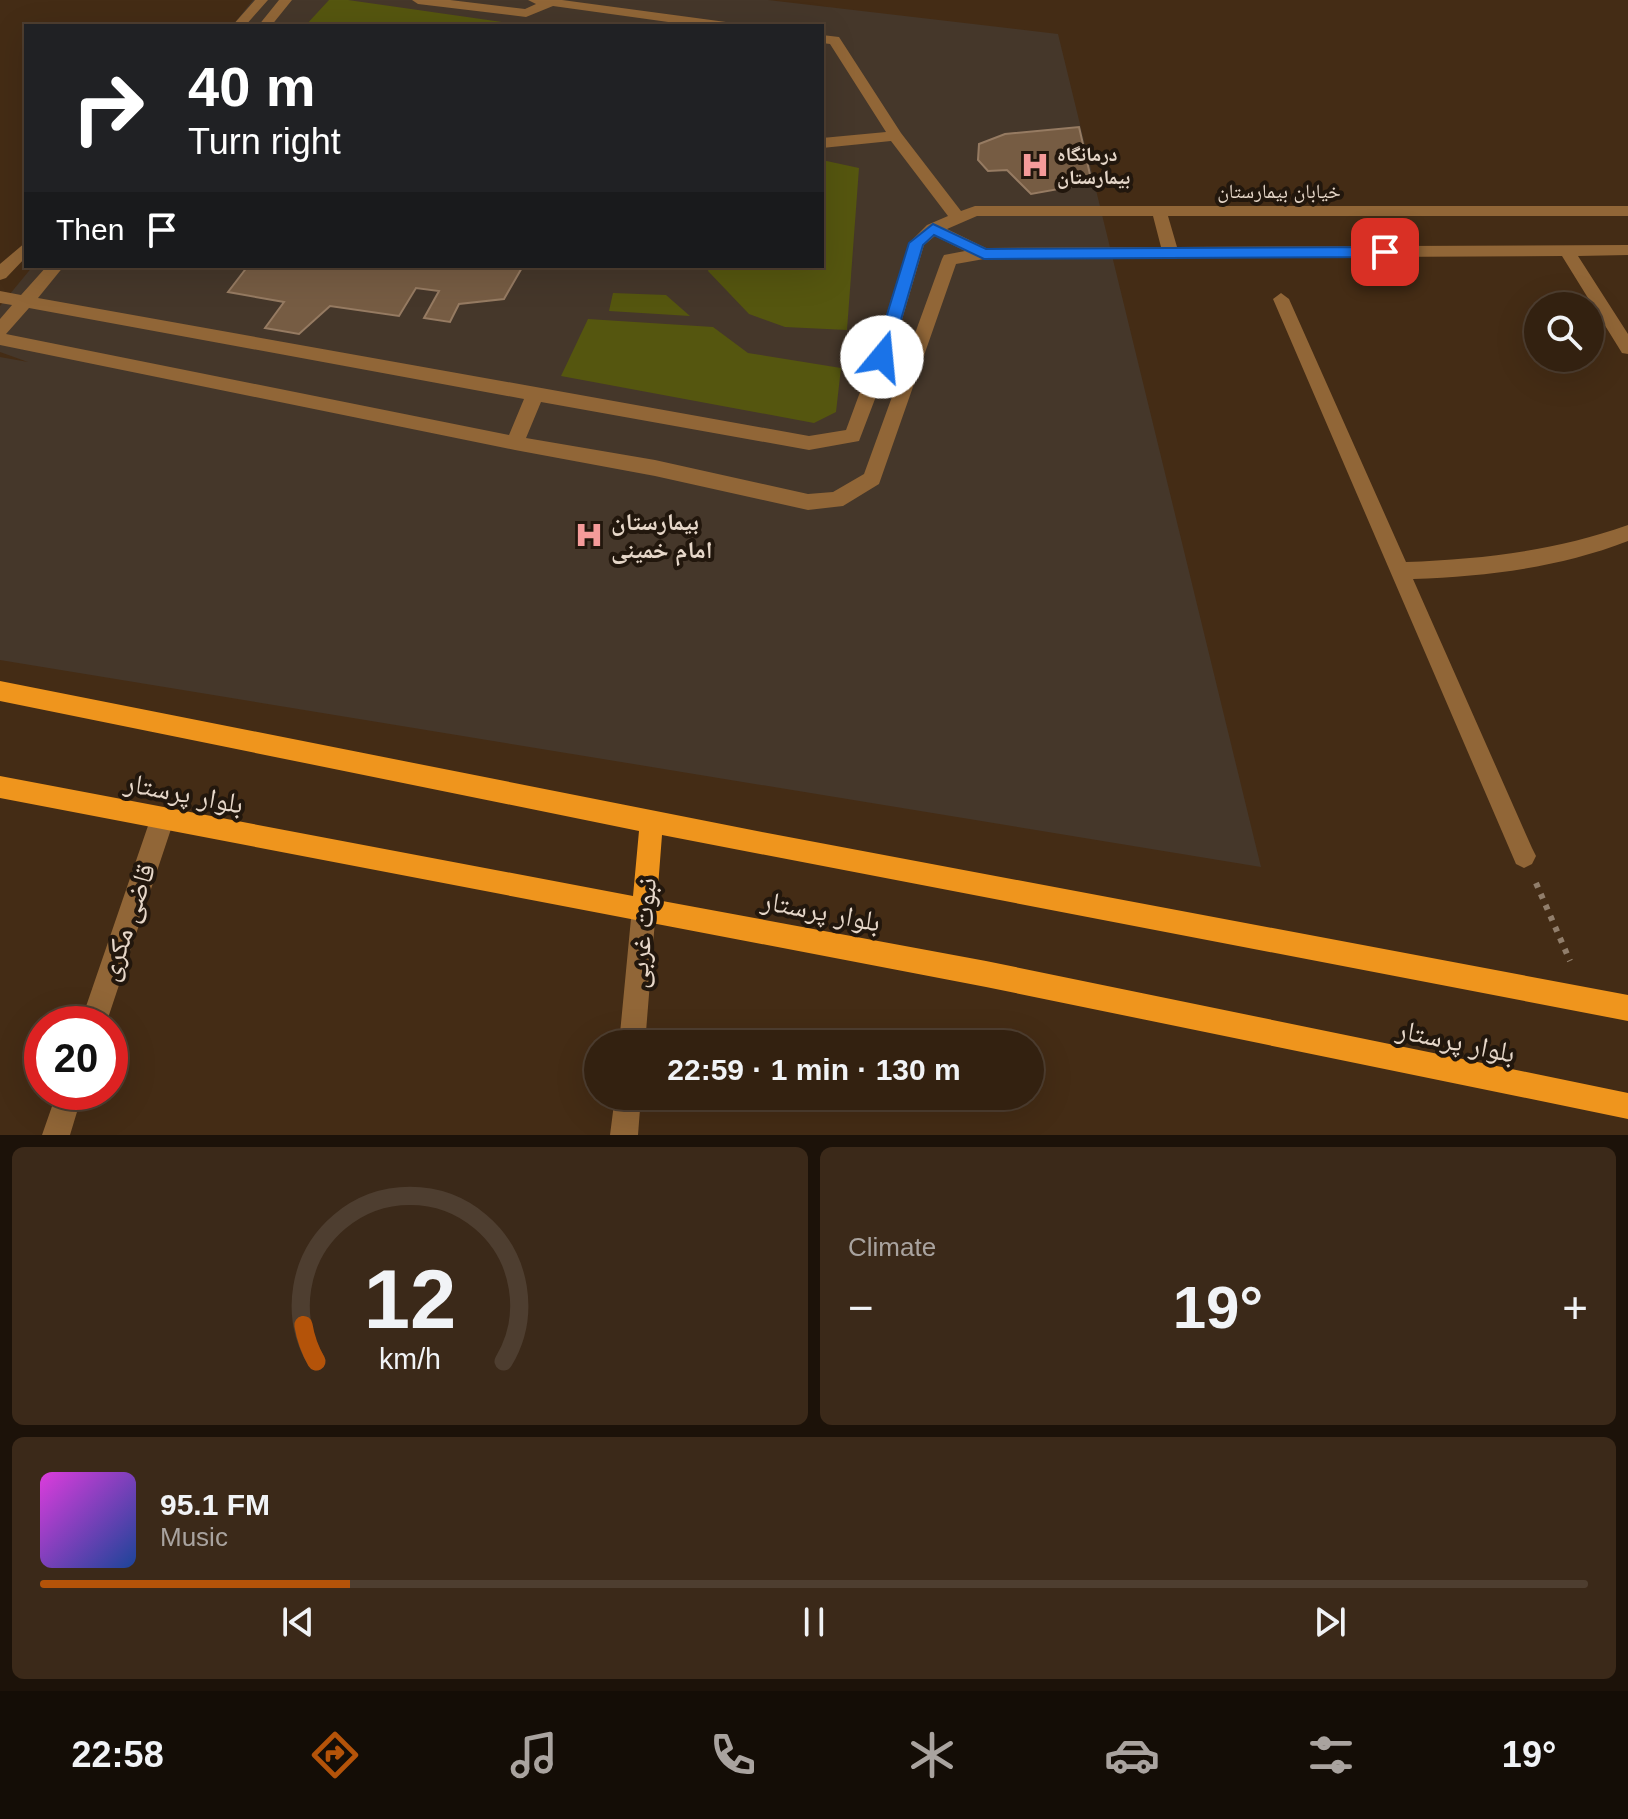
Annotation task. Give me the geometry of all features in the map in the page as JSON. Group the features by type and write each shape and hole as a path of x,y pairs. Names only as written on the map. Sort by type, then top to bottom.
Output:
{"main road":[{"path":"0,691 651,822 1628,1008"},
{"name":"بلوار پرستار","path":"0,787 986,974 1628,1106"},
{"name":"نبوت غربی","path":"644,908 651,822"}],"street":[{"path":"240,24 262,0"},
{"path":"266,24 286,0"},
{"path":"418,0 526,13 550,3"},
{"path":"534,0 711,24"},
{"path":"824,39 834,40 895,136 958,218"},
{"path":"824,143 895,136"},
{"name":"خیابان بیمارستان","path":"933,229 975,211 1628,211"},
{"path":"1159,211 1171,253"},
{"path":"0,297 809,443 853,436 882,357 917,243 933,229 984,254"},
{"path":"0,274 24,249"},
{"path":"1566,250 1628,348"},
{"path":"0,339 515,443 655,468 808,502 836,500 872,479 950,259 984,254 1628,250"},
{"path":"0,330 54,268"},
{"path":"1281,299 1524,856"},
{"path":"515,443 535,394"},
{"path":"1399,571 1505,568 1583,552 1628,533"},
{"name":"قاضی مکری","path":"99,1006 162,820"},
{"name":"نبوت غربی","path":"633,1030 644,908"},
{"path":"56,1135 64,1110"},
{"path":"624,1135 627,1110"}],"path":[{"path":"1524,856 1588,1000"}],"shaded area":[{"name":"بیمارستان امام خمینی","path":"253,0 768,0 1058,34 1261,867 0,660 0,357 28,362 0,352 0,306 31,268 824,268 824,24 234,24"},
{"path":"329,0 502,22 500,24 307,24"},
{"path":"824,160 859,168 847,330 785,327 749,314 708,271 709,268 824,268"},
{"path":"613,293 666,295 690,316 609,311"},
{"path":"588,319 713,327 748,353 841,368 836,412 814,423 561,376"}],"building":[{"name":"درمانگاه بیمارستان","path":"1079,127 1092,183 1031,194 1007,170 988,171 978,160 979,144 1005,134"},
{"path":"246,268 522,268 504,299 459,304 450,322 424,318 439,291 416,288 399,316 330,306 299,334 265,328 284,302 228,292"}],"place":[{"name":"درمانگاه بیمارستان","path":"1035,165"},
{"name":"بیمارستان امام خمینی","path":"589,535"}],"route":[{"path":"882,357 917,243 933,229 984,254 1385,252"}]}
